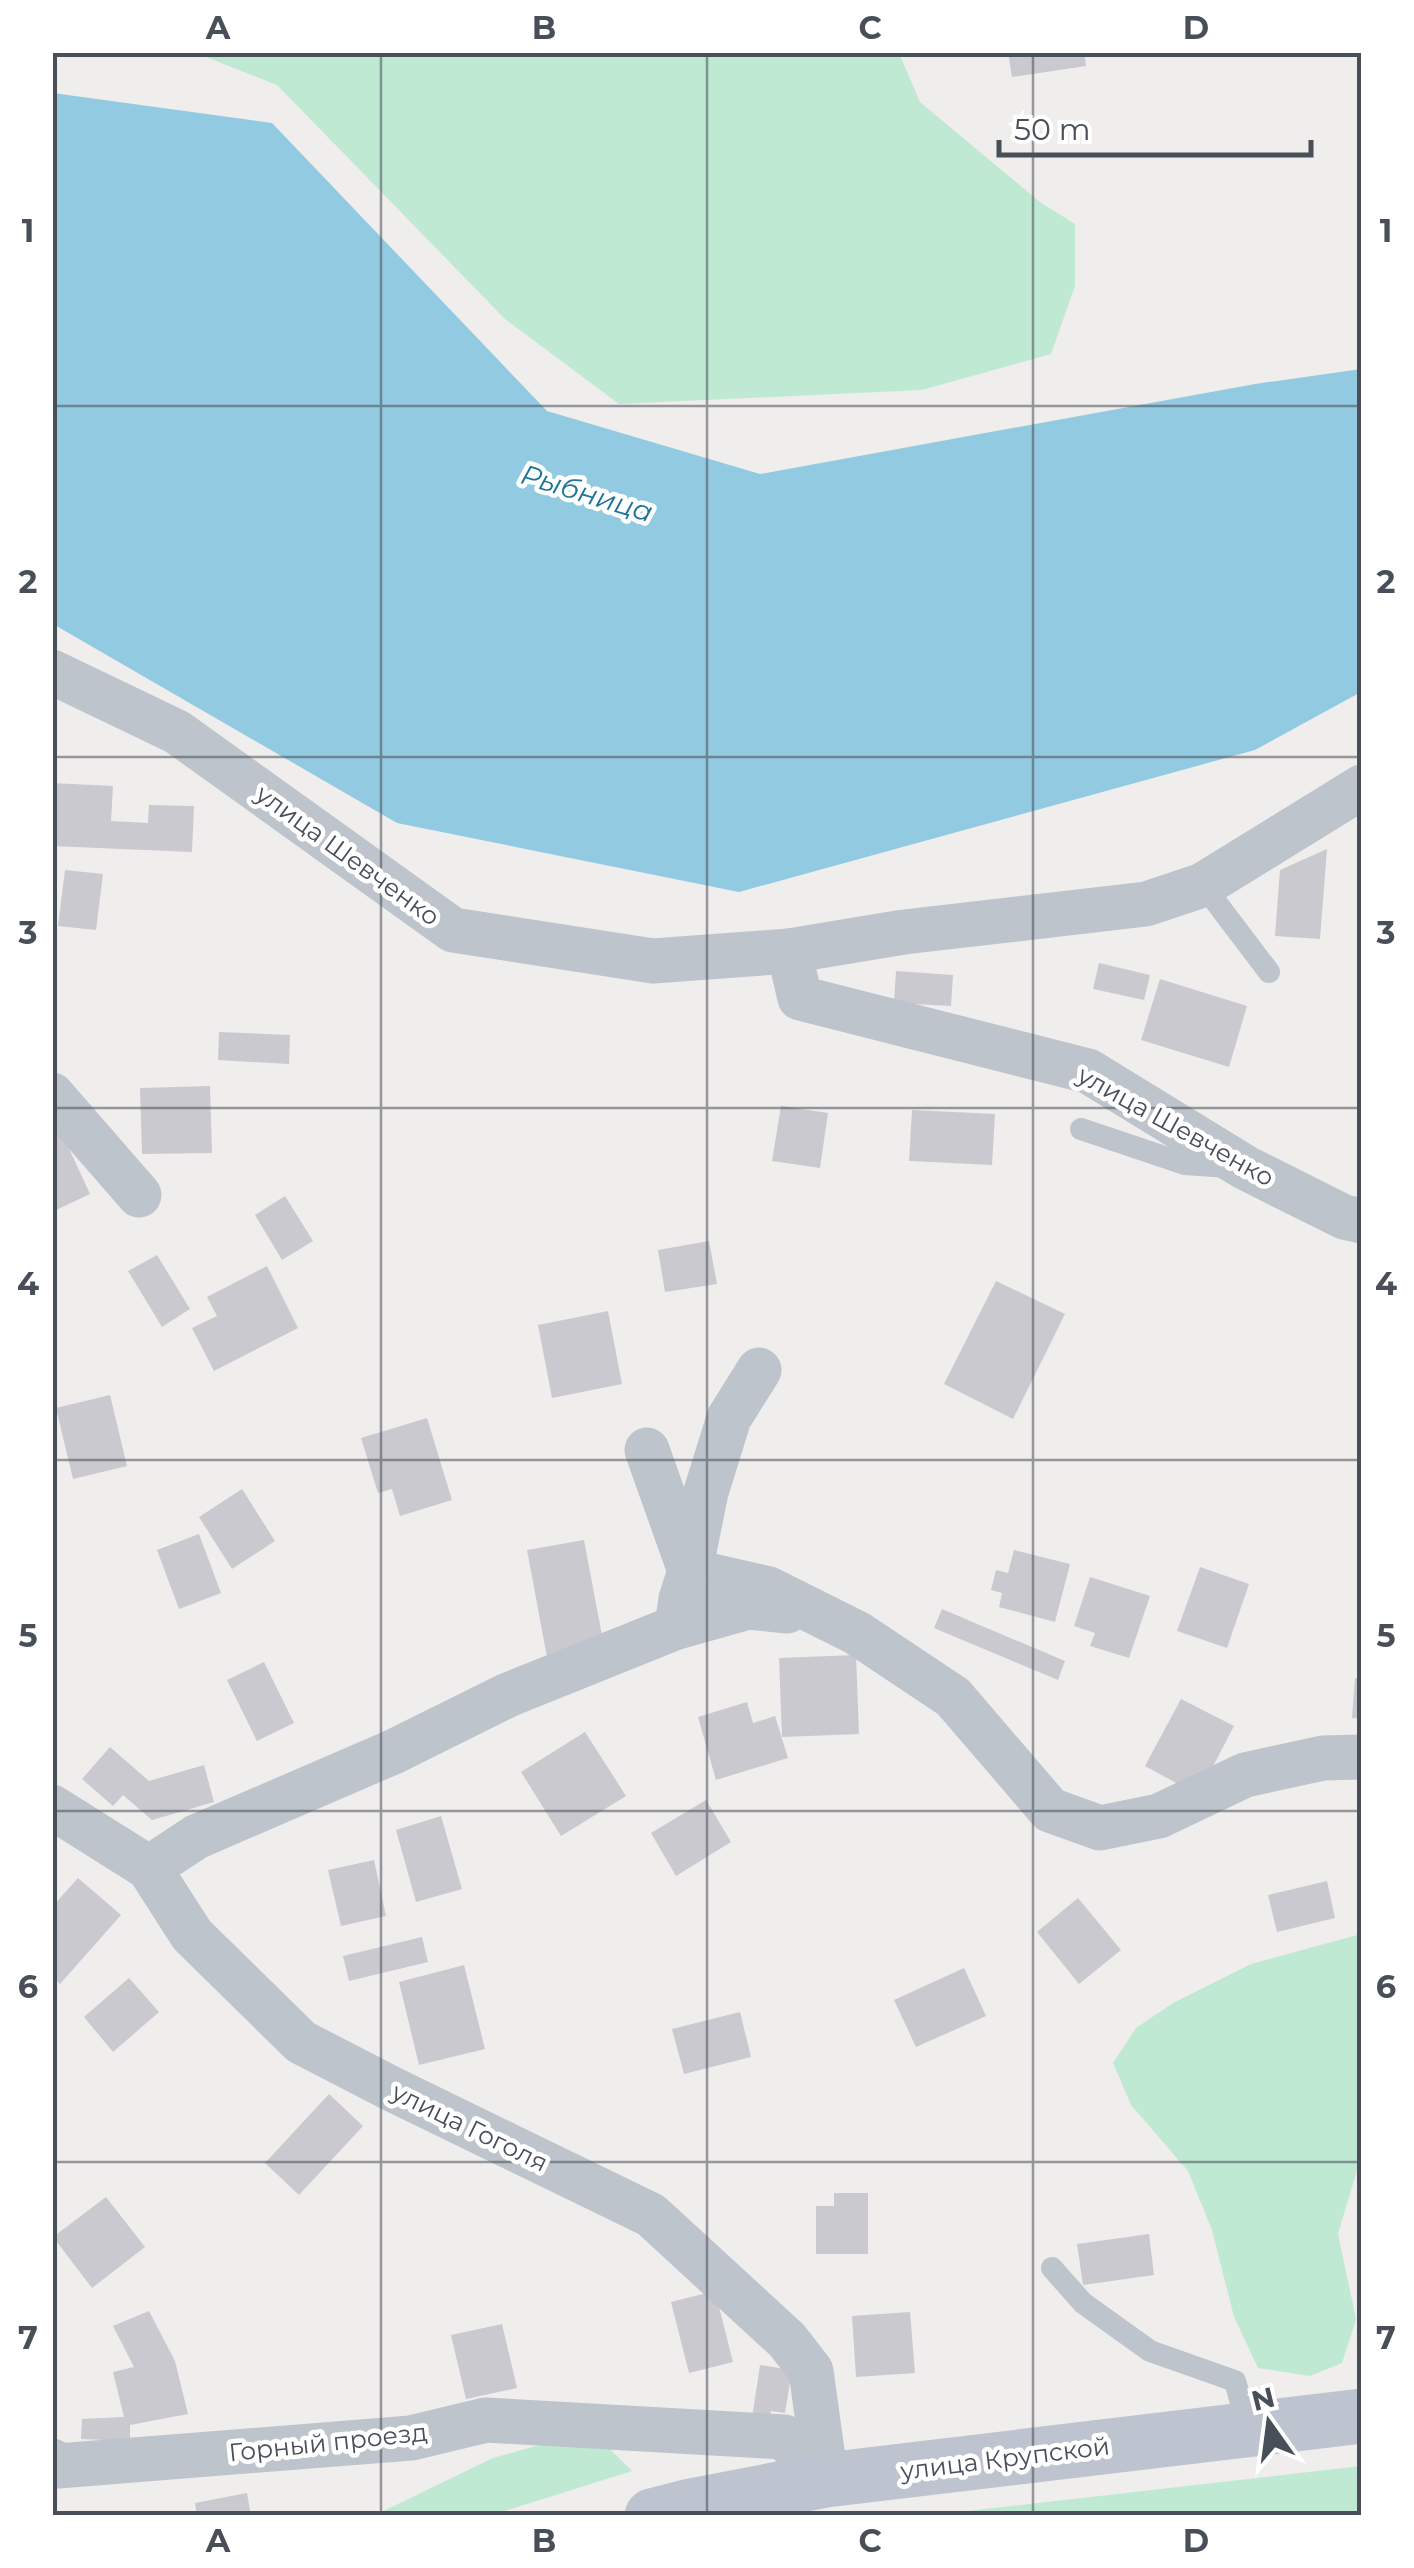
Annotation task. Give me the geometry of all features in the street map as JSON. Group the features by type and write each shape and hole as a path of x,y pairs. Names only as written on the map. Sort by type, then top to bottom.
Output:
{"street":[{"name":"улица Шевченко","path":"52,672 177,732 452,930 653,961 789,951 904,932 1146,904 1203,885 1362,787"},
{"name":"улица Шевченко","path":"789,951 800,998 1088,1071 1246,1168 1344,1217 1362,1221"},
{"path":"52,1096 139,1195"},
{"path":"678,1627 706,1492 729,1418 759,1370"},
{"path":"647,1450 690,1570"},
{"path":"690,1570 769,1589 857,1632 953,1697 1050,1810 1100,1828 1159,1816 1245,1775 1323,1758 1362,1756"},
{"path":"148,1868 196,1837 393,1752 508,1694 678,1627 748,1607 821,1614"},
{"name":"улица Гоголя","path":"52,1808 148,1868 192,1935 301,2042 651,2214 787,2340 811,2371 826,2480"},
{"name":"улица Крупской","path":"652,2516 826,2480 1362,2416"},
{"name":"Горный проезд","path":"52,2461 58,2466 411,2438 486,2420 784,2437 826,2480"}],"lane":[{"path":"1203,885 1269,972"},
{"path":"1081,1129 1185,1164 1246,1168"},
{"path":"1052,2268 1083,2303 1150,2351 1235,2381 1248,2428"}],"green space":[{"path":"196,53 899,53 920,102 1040,202 1075,224 1075,286 1051,354 922,390 619,404 505,319 277,85"},
{"path":"1361,1934 1361,2157 1338,2234 1356,2319 1342,2363 1310,2376 1258,2368 1234,2317 1212,2230 1188,2171 1131,2105 1113,2063 1136,2028 1173,2003 1251,1964"},
{"path":"554,2441 602,2441 632,2471 492,2515 373,2516 493,2458"},
{"path":"1361,2466 1361,2515 932,2515"}],"water":[{"name":"Рыбница","path":"53,93 272,123 547,411 760,474 1255,384 1361,369 1361,692 1255,750 739,892 397,823 53,624"}],"building":[{"path":"1008,52 1084,52 1086,66 1012,77"},
{"path":"52,783 113,786 111,821 148,823 149,805 194,806 192,852 52,846"},
{"path":"1327,849 1320,939 1275,936 1280,870"},
{"path":"65,870 103,874 96,930 58,926"},
{"path":"1099,963 1150,975 1144,1000 1093,989"},
{"path":"896,971 953,975 951,1006 894,1003"},
{"path":"1160,979 1247,1006 1229,1067 1141,1040"},
{"path":"219,1032 290,1035 289,1064 218,1060"},
{"path":"210,1086 212,1153 142,1154 140,1088"},
{"path":"781,1106 828,1113 820,1168 772,1161"},
{"path":"912,1110 995,1114 992,1165 909,1161"},
{"path":"60,1129 90,1194 52,1212 52,1132"},
{"path":"285,1196 313,1241 282,1260 255,1215"},
{"path":"709,1241 717,1284 665,1292 658,1250"},
{"path":"157,1255 190,1309 162,1327 128,1271"},
{"path":"267,1266 298,1328 214,1371 192,1328 217,1316 207,1297"},
{"path":"996,1281 1065,1314 1013,1419 944,1384"},
{"path":"608,1311 622,1384 552,1398 538,1325"},
{"path":"110,1395 127,1466 73,1479 56,1408"},
{"path":"427,1418 452,1500 400,1516 392,1489 378,1493 361,1438"},
{"path":"242,1489 275,1541 232,1569 199,1517"},
{"path":"199,1534 221,1593 179,1609 157,1550"},
{"path":"584,1540 604,1646 547,1657 527,1550"},
{"path":"1014,1550 1070,1564 1055,1622 999,1607 1002,1593 991,1590 996,1570 1008,1573"},
{"path":"1200,1567 1249,1584 1227,1648 1177,1631"},
{"path":"1090,1577 1150,1596 1129,1658 1090,1646 1095,1633 1074,1626"},
{"path":"942,1609 1065,1661 1058,1680 934,1628"},
{"path":"856,1655 859,1734 782,1737 779,1658"},
{"path":"264,1662 294,1723 257,1741 227,1680"},
{"path":"1355,1678 1362,1679 1362,1719 1352,1718"},
{"path":"1181,1699 1234,1726 1209,1774 1178,1784 1145,1766"},
{"path":"747,1702 753,1723 775,1716 788,1758 716,1780 698,1717"},
{"path":"585,1732 626,1796 561,1836 521,1772"},
{"path":"110,1747 149,1781 204,1765 214,1802 152,1820 123,1795 113,1806 82,1779"},
{"path":"706,1800 731,1842 676,1876 651,1833"},
{"path":"441,1816 462,1889 416,1902 396,1830"},
{"path":"374,1860 386,1916 341,1926 328,1870"},
{"path":"78,1878 121,1915 60,1984 52,1977 52,1907"},
{"path":"1327,1881 1335,1918 1277,1932 1268,1895"},
{"path":"1078,1898 1121,1950 1079,1984 1037,1932"},
{"path":"422,1937 428,1962 349,1981 343,1956"},
{"path":"464,1965 485,2049 419,2065 399,1982"},
{"path":"964,1968 986,2016 916,2047 894,2000"},
{"path":"129,1978 159,2012 113,2052 84,2017"},
{"path":"740,2012 751,2057 684,2074 672,2029"},
{"path":"329,2094 363,2126 299,2195 265,2163"},
{"path":"834,2193 868,2193 868,2254 816,2254 816,2206 834,2206"},
{"path":"106,2197 145,2247 92,2288 53,2237"},
{"path":"1149,2234 1154,2275 1083,2285 1077,2244"},
{"path":"715,2291 733,2362 689,2373 671,2302"},
{"path":"149,2311 175,2361 188,2414 130,2425 130,2441 81,2439 82,2419 124,2417 113,2372 134,2367 113,2326"},
{"path":"910,2312 915,2373 856,2377 852,2316"},
{"path":"502,2324 517,2388 466,2399 451,2335"},
{"path":"760,2365 792,2370 785,2413 771,2411 769,2421 752,2418"},
{"path":"247,2493 251,2516 197,2516 195,2503"}]}
